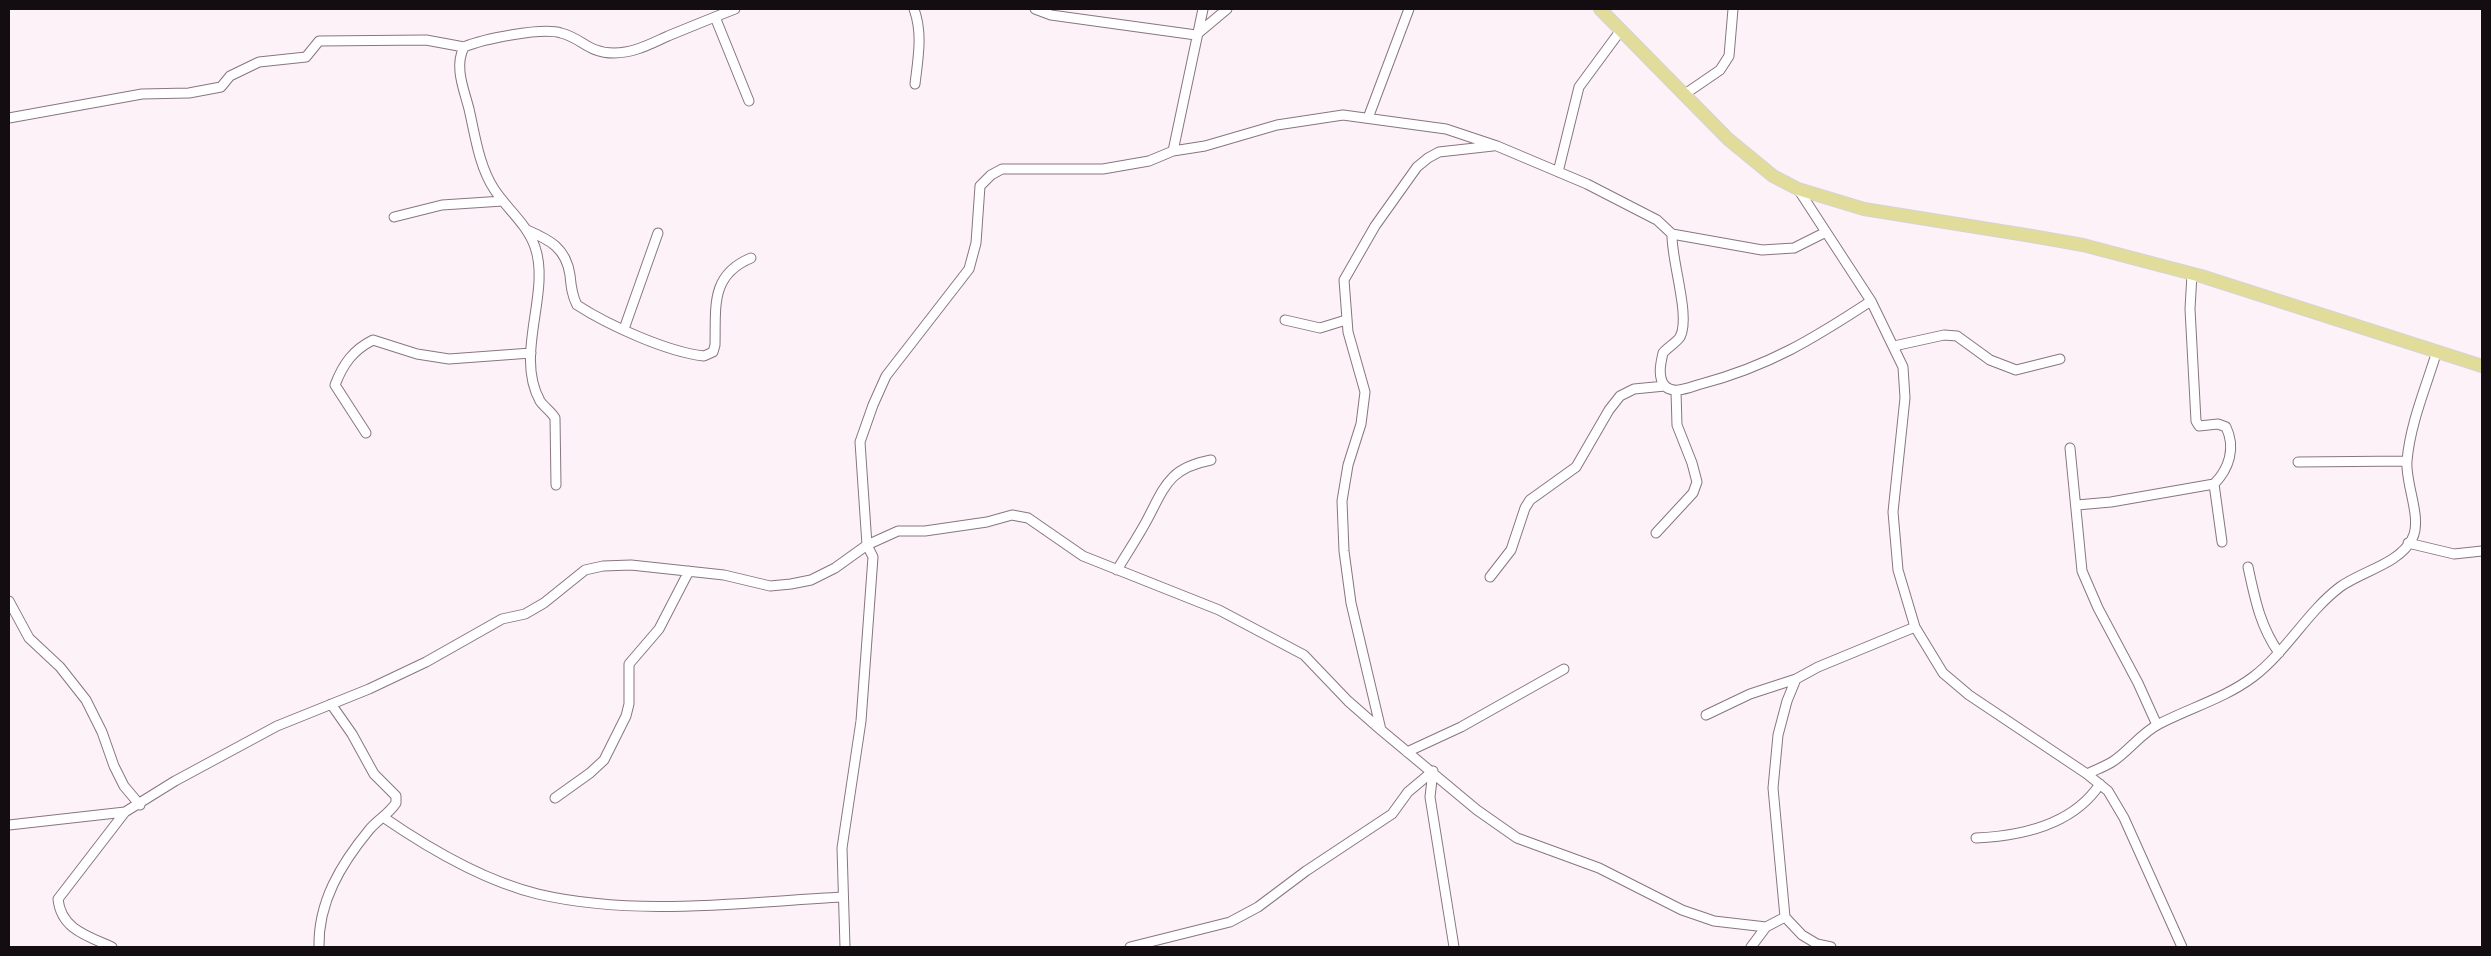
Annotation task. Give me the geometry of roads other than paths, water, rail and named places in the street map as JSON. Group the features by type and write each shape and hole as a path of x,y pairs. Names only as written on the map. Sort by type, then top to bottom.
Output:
{"main road":[{"path":"1600,9 1752,160 1773,176 1798,189 1864,210 2083,245 2192,274 2482,366"}],"street":[{"path":"9,118 142,94 189,93 221,86 230,76 259,62 306,57 319,41 426,40 464,47 476,42 546,30 562,33 587,48 600,52 623,52 638,50 735,9"},
{"path":"914,9 919,26 920,41 915,84"},
{"path":"1035,9 1051,15 1196,35 1228,9"},
{"path":"1173,150 1203,9"},
{"path":"1368,118 1409,9"},
{"path":"1685,94 1720,70 1729,56 1733,9"},
{"path":"715,17 749,101"},
{"path":"1558,172 1579,87 1621,30"},
{"path":"464,47 460,56 460,73 483,166 492,187 527,230 535,249 538,270 537,303 532,323 530,354 534,385 541,402 555,418 556,484"},
{"path":"845,947 842,848 861,722 873,556 867,545 860,442 886,376 969,269 976,244 980,186 990,175 1002,169 1103,169 1149,161 1173,150 1204,146 1277,125 1343,115 1446,129 1497,146 1558,172 1657,220 1672,234 1762,250 1794,248 1826,232"},
{"path":"1381,730 1351,603 1344,551 1342,502 1348,465 1361,424 1365,392 1346,320 1344,280 1375,226 1417,167 1439,152 1497,146"},
{"path":"1798,189 1871,301 1903,367 1905,398 1894,512 1898,570 1915,627 1943,673 1969,695 2088,774 2108,791 2124,818 2182,947"},
{"path":"394,217 442,205 503,201"},
{"path":"527,230 554,244 568,260 573,298 577,305 624,329 697,356 709,354 715,345 718,288 727,273 738,263 751,258"},
{"path":"624,329 658,233"},
{"path":"1665,386 1661,377 1663,353 1679,339 1684,329 1680,289 1672,251 1672,234"},
{"path":"2077,505 2111,502 2214,484 2222,476 2229,464 2231,444 2226,427 2218,424 2199,426 2196,421 2190,309 2192,274"},
{"path":"1490,577 1511,550 1525,508 1530,500 1576,468 1609,410 1620,396 1634,389 1665,386 1676,391 1725,378 1777,358 1818,336 1871,301"},
{"path":"1285,320 1320,328 1346,320"},
{"path":"1894,346 1944,335 1957,336 1966,340 1990,360 2016,370 2060,360"},
{"path":"366,432 335,385 349,356 358,348 373,340 417,354 449,359 530,354"},
{"path":"2088,774 2112,762 2157,725 2240,686 2254,676 2279,652 2322,603 2340,588 2393,558 2408,544 2416,528 2407,461 2412,430 2437,351"},
{"path":"1656,533 1693,493 1697,482 1692,462 1677,426 1676,391"},
{"path":"2070,448 2077,505 2078,546 2082,571 2098,608 2134,676 2157,725"},
{"path":"1117,570 1148,520 1159,493 1174,475 1195,463 1211,460"},
{"path":"2298,462 2407,461"},
{"path":"2214,484 2222,542"},
{"path":"9,825 125,812 140,805 175,781 219,756 277,726 426,662 502,619 525,614 544,604 585,570 603,566 631,565 724,575 770,586 791,584 811,580 835,568 867,545 898,531 925,531 988,522 1012,515 1028,518 1083,556 1219,610 1304,655 1348,701 1381,730 1433,771 1477,810 1517,838 1599,868 1682,910 1714,921 1766,927"},
{"path":"2408,544 2454,554 2482,551"},
{"path":"2248,567 2258,615 2266,635 2279,652"},
{"path":"555,798 590,773 604,760 630,704 628,664 660,629 689,571"},
{"path":"9,601 29,638 60,666 86,700 102,732 114,766 124,786 140,805"},
{"path":"1706,715 1750,694 1796,679 1818,667 1915,627"},
{"path":"1408,752 1461,728 1564,670"},
{"path":"1785,917 1773,788 1778,735 1787,701 1796,679"},
{"path":"319,947 322,912 331,886 370,828 396,803 396,796 374,774 352,734 331,704"},
{"path":"1130,947 1230,922 1258,907 1306,871 1392,814 1408,792 1433,771"},
{"path":"1433,771 1430,797 1454,947"},
{"path":"1976,838 2023,833 2060,819 2083,804 2100,784"},
{"path":"112,947 79,933 64,920 58,899 125,812"},
{"path":"382,817 420,842 456,861 536,893 563,898 642,906 843,897"},
{"path":"1751,947 1766,927 1785,917"},
{"path":"1785,917 1791,921 1802,935 1817,944 1831,947"}]}
